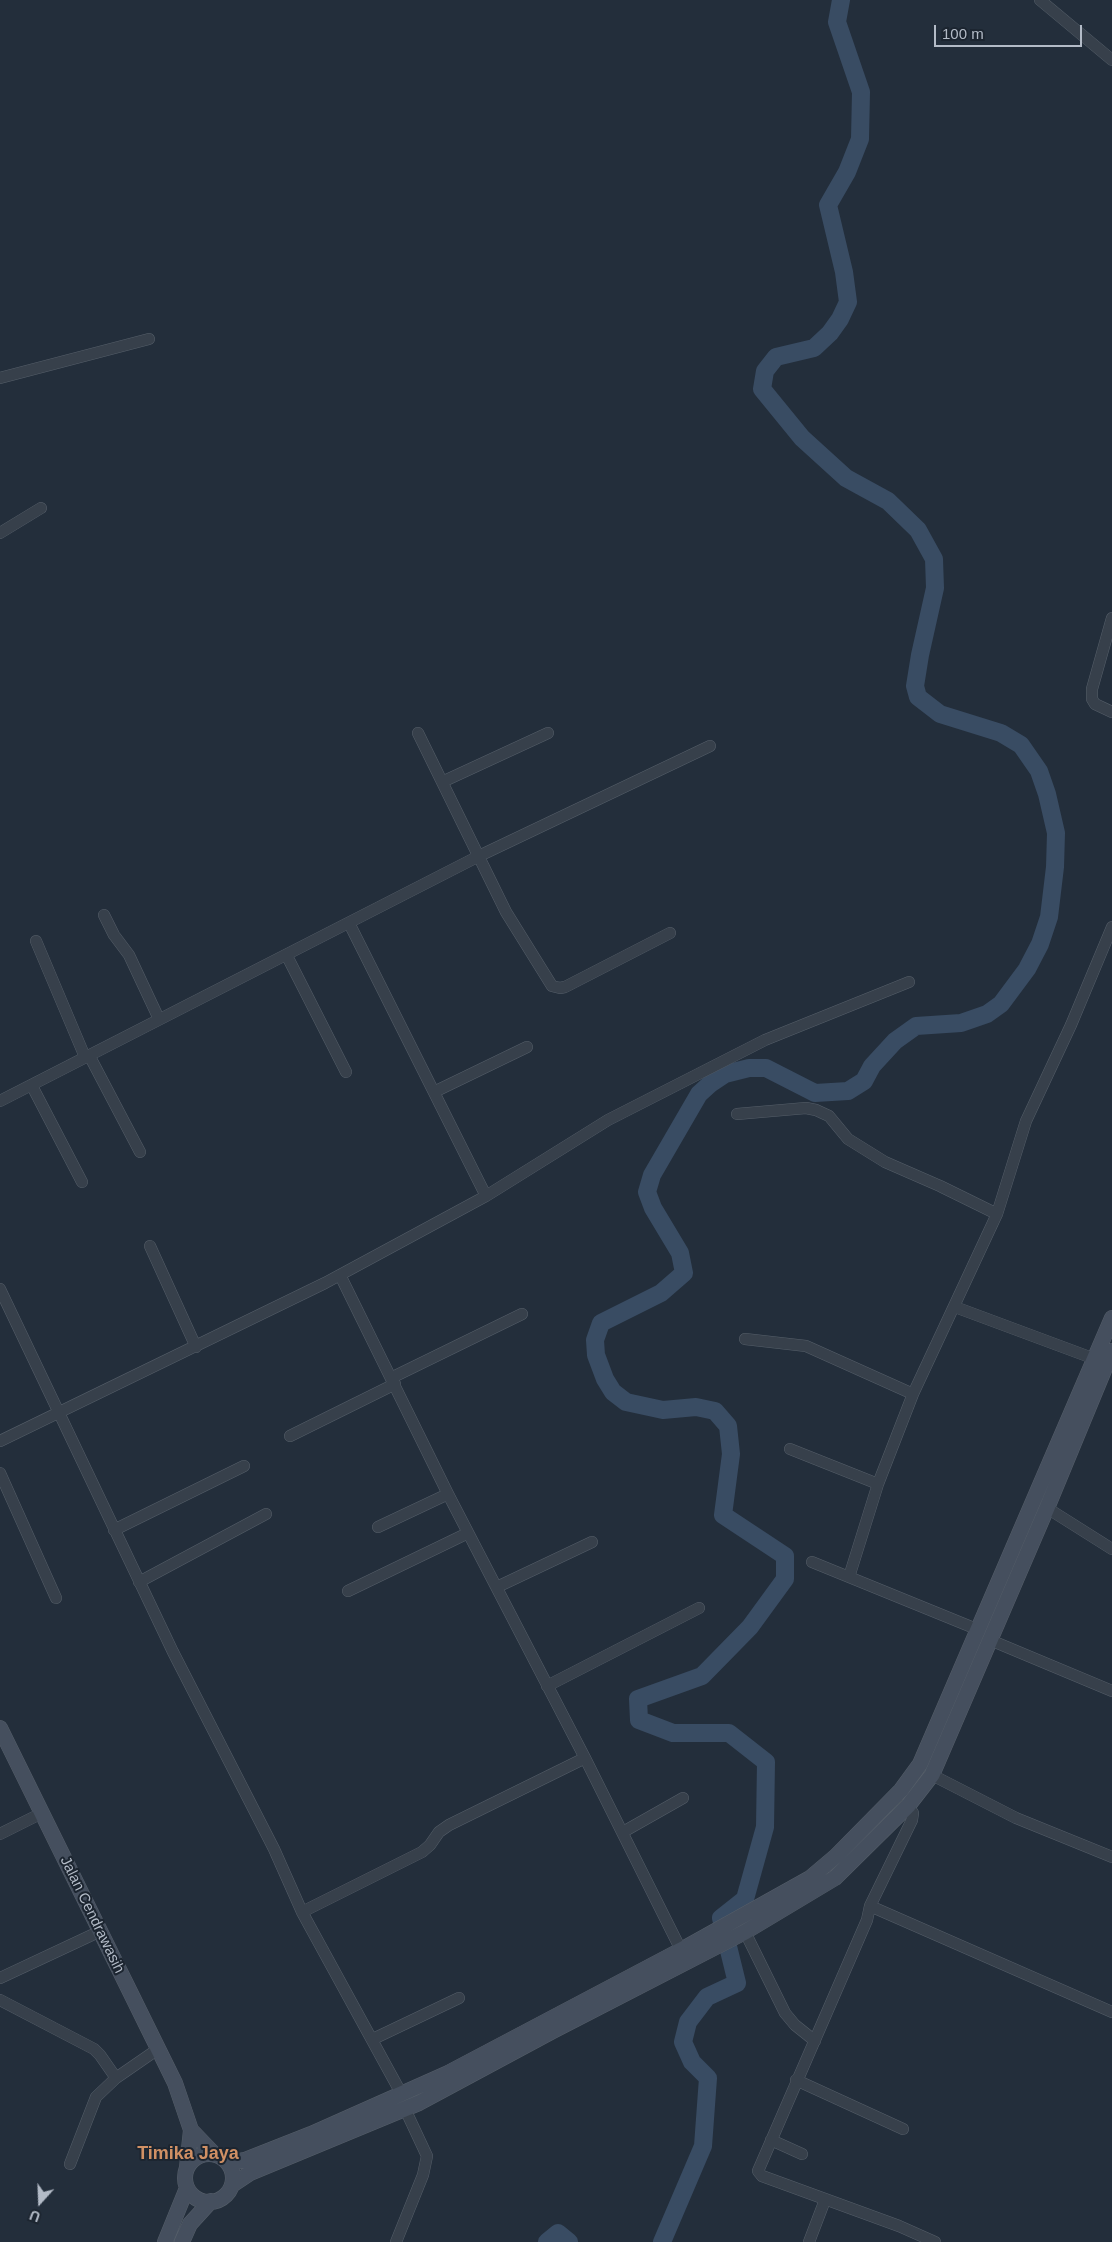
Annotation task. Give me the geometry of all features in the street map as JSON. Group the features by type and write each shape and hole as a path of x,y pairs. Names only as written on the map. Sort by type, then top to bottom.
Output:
{"street":[{"path":"1040,0 1112,60"},
{"path":"0,378 149,339"},
{"path":"0,534 41,508"},
{"path":"1112,618 1092,690 1092,699 1095,704 1112,712"},
{"path":"418,733 506,912 555,988 565,987 670,933"},
{"path":"442,782 548,733"},
{"path":"0,1101 287,956 478,856 710,746"},
{"path":"104,915 114,935 129,955 159,1019"},
{"path":"349,923 486,1196"},
{"path":"848,1577 878,1484 913,1394 997,1214 1026,1121 1071,1025 1112,927"},
{"path":"36,941 87,1056 140,1152"},
{"path":"287,956 346,1072"},
{"path":"0,1441 196,1347 340,1275 486,1196 608,1120 765,1040 909,982"},
{"path":"434,1092 527,1047"},
{"path":"32,1086 82,1182"},
{"path":"738,1114 806,1108 816,1110 829,1116 848,1139 885,1162 997,1214"},
{"path":"150,1246 196,1347"},
{"path":"340,1275 448,1494 623,1832 681,1950"},
{"path":"0,1289 139,1582 274,1849 302,1912 401,2093"},
{"path":"955,1307 1106,1360"},
{"path":"290,1436 522,1314"},
{"path":"228,2163 245,2160 303,2137 448,2073 681,1950 714,1939 740,1935 823,1869 906,1784 920,1764 1047,1508 1106,1360 1112,1318"},
{"path":"745,1339 806,1346 913,1394"},
{"path":"191,2130 185,2178 188,2188 200,2200 211,2201 221,2198 232,2186 250,2173 405,2109 714,1939 729,1923 775,1906 835,1878 908,1806 932,1775 984,1635 1106,1360"},
{"path":"790,1449 878,1484"},
{"path":"114,1530 244,1466"},
{"path":"0,1473 56,1598"},
{"path":"378,1527 448,1494"},
{"path":"1047,1508 1112,1549"},
{"path":"139,1582 266,1514"},
{"path":"348,1591 468,1532"},
{"path":"497,1587 592,1542"},
{"path":"812,1562 1112,1691"},
{"path":"547,1686 699,1608"},
{"name":"Jalan Cendrawasih","path":"0,1728 92,1935 110,1961"},
{"name":"Jalan Cendrawasih","path":"0,1748 38,1815 155,2051 175,2083 180,2103 191,2130"},
{"path":"302,1912 422,1852 430,1845 439,1832 449,1825 585,1758"},
{"path":"932,1775 1016,1818 1112,1857"},
{"path":"623,1832 683,1798"},
{"path":"908,1806 913,1813 912,1820 870,1906 868,1920 796,2080 758,2171 760,2175 898,2226 935,2242"},
{"path":"0,1834 38,1815"},
{"path":"870,1906 1112,2012"},
{"path":"0,1978 92,1935"},
{"path":"740,1935 785,2013 795,2025 815,2041"},
{"path":"373,2039 460,1998"},
{"path":"0,2000 94,2049 116,2078"},
{"path":"70,2164 96,2097 116,2078 155,2051"},
{"path":"796,2080 903,2128"},
{"path":"396,2242 423,2175 427,2156 405,2109"},
{"path":"191,2130 215,2155 228,2163 232,2172 232,2186"},
{"path":"771,2140 802,2154"},
{"path":"187,2167 199,2156 215,2155"},
{"path":"165,2242 188,2188"},
{"path":"809,2242 825,2200"},
{"path":"182,2242 190,2224 211,2201"}],"waterway":[{"path":"662,2242 703,2146 708,2078 692,2062 683,2042 688,2022 707,1997 737,1983 721,1918 745,1899 765,1827 766,1762 729,1733 673,1733 639,1720 638,1699 702,1676 750,1627 785,1579 785,1556 723,1515 731,1454 728,1426 715,1411 696,1407 663,1410 626,1402 613,1392 605,1379 596,1355 595,1340 601,1323 661,1293 684,1273 680,1253 653,1208 647,1192 652,1175 699,1094 725,1074 749,1068 766,1068 815,1093 848,1091 864,1081 872,1066 895,1041 916,1026 961,1023 987,1014 1001,1004 1027,969 1040,944 1049,917 1055,867 1056,833 1047,794 1039,771 1021,745 1001,733 940,714 918,697 915,686 935,588 934,559 918,530 888,501 846,478 802,438 762,389 765,371 776,357 814,348 830,333 840,319 848,302 844,272 828,205 847,172 860,139 861,92 837,22 841,0"},
{"path":"547,2242 558,2233 569,2242"}],"district":[{"name":"Timika Jaya","path":"188,2154"}]}
